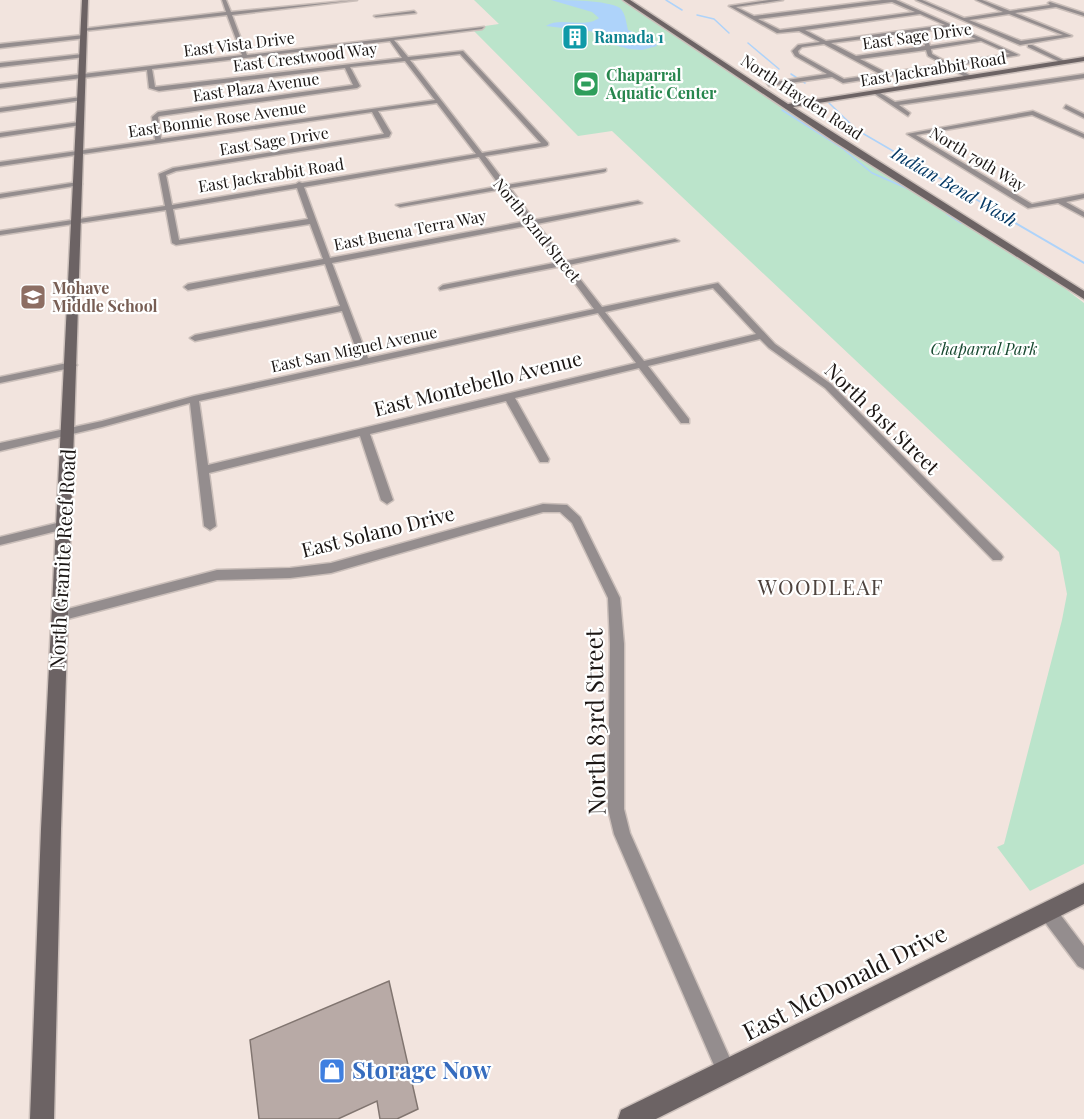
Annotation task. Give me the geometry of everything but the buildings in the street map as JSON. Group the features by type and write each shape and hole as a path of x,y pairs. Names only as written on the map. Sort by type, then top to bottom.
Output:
{"main road":[{"name":"North Granite Reef Road","path":"42,1119 85,0"},
{"name":"North Hayden Road","path":"626,0 1084,296"},
{"name":"North Hayden Road","path":"638,0 1084,283"},
{"name":"East Jackrabbit Road","path":"787,106 1084,59"},
{"path":"1064,62 1084,74"},
{"path":"880,179 885,175 884,167"},
{"name":"East McDonald Drive","path":"630,1119 1084,893"}],"street":[{"path":"224,0 245,56"},
{"path":"0,46 229,14 355,0"},
{"path":"781,0 731,6 779,32 920,13"},
{"path":"752,18 892,0 951,26 1016,56 843,81 797,55 795,51 800,46 951,26"},
{"path":"918,0 1020,43 1069,36 978,0"},
{"path":"1044,0 1084,15"},
{"path":"807,5 830,25"},
{"path":"964,19 1057,6"},
{"path":"376,16 414,12"},
{"path":"882,18 891,22"},
{"path":"901,27 926,41 930,55 969,77"},
{"name":"East Vista Drive","path":"0,86 482,28"},
{"path":"799,29 887,75"},
{"name":"North 82nd Street","path":"391,39 502,188 601,310 685,421"},
{"name":"East Sage Drive","path":"856,58 982,40"},
{"path":"1030,46 1064,62"},
{"name":"East Crestwood Way","path":"149,68 154,89 460,52 546,144"},
{"path":"0,65 83,56"},
{"name":"East Plaza Avenue","path":"158,141 155,117 158,114 357,86 346,65"},
{"path":"768,83 831,74"},
{"path":"895,104 952,97 1084,74"},
{"path":"1059,80 1075,87"},
{"path":"1007,88 1022,96"},
{"name":"North 79th Way","path":"875,92 908,114"},
{"path":"952,97 967,105"},
{"path":"0,110 81,99"},
{"name":"East Bonnie Rose Avenue","path":"0,164 437,101"},
{"path":"1066,107 1084,116"},
{"name":"East Sage Drive","path":"167,207 162,177 165,172 387,136 388,133 374,110"},
{"name":"North 79th Way","path":"1060,201 1031,206 910,134 1037,113 1084,136"},
{"path":"0,135 79,124"},
{"name":"East Jackrabbit Road","path":"0,233 546,144"},
{"path":"400,205 604,170"},
{"path":"0,196 78,184"},
{"path":"299,184 365,362"},
{"path":"1060,201 1084,196"},
{"path":"1060,201 1084,215"},
{"name":"East Buena Terra Way","path":"188,287 638,203"},
{"path":"167,207 176,243 312,221"},
{"path":"443,288 675,241"},
{"name":"East San Miguel Avenue","path":"0,447 69,432 194,399 715,285"},
{"name":"North 81st Street","path":"715,285 761,336 828,386 997,556"},
{"path":"195,338 345,308"},
{"name":"East Montebello Avenue","path":"204,470 761,336"},
{"path":"0,380 72,365"},
{"path":"509,397 544,459"},
{"path":"194,399 210,526"},
{"path":"364,432 387,500"},
{"name":"East Solano Drive","path":"60,616 217,575 290,573 331,568 543,508 563,508"},
{"name":"North 83rd Street","path":"563,508 576,520 614,598 617,644 616,809 622,834 727,1072"},
{"path":"0,541 65,525"},
{"path":"1047,911 1084,960"}],"green space":[{"name":"Chaparral Park","path":"474,0 623,0 848,151 902,181 1054,280 1084,303 1084,864 1030,891 997,847 1004,844 1062,620 1067,594 1059,552 612,131 578,136 471,28 499,24"}],"water":[{"path":"551,0 577,0 614,5 622,10 628,30 655,42 657,46 642,50 629,49 611,44 596,32 546,26 558,22 587,22 599,18 592,12"}],"waterway":[{"name":"Indian Bend Wash","path":"666,0 682,10"},
{"name":"Indian Bend Wash","path":"697,15 714,19 729,33"},
{"name":"Indian Bend Wash","path":"748,43 779,69"},
{"name":"Indian Bend Wash","path":"791,74 805,83"},
{"name":"Indian Bend Wash","path":"829,103 857,130 1003,215"},
{"path":"782,110 842,148 872,173 913,191"},
{"path":"918,194 950,215"},
{"path":"947,214 961,223"},
{"name":"Indian Bend Wash","path":"1000,214 1084,263"}],"place":[{"name":"Ramada 1","path":"575,37"},
{"name":"Chaparral Aquatic Center","path":"586,84"},
{"name":"Mohave Middle School","path":"33,297"},
{"name":"Storage Now","path":"332,1071"}],"district":[{"name":"WOODLEAF","path":"821,588"}]}
